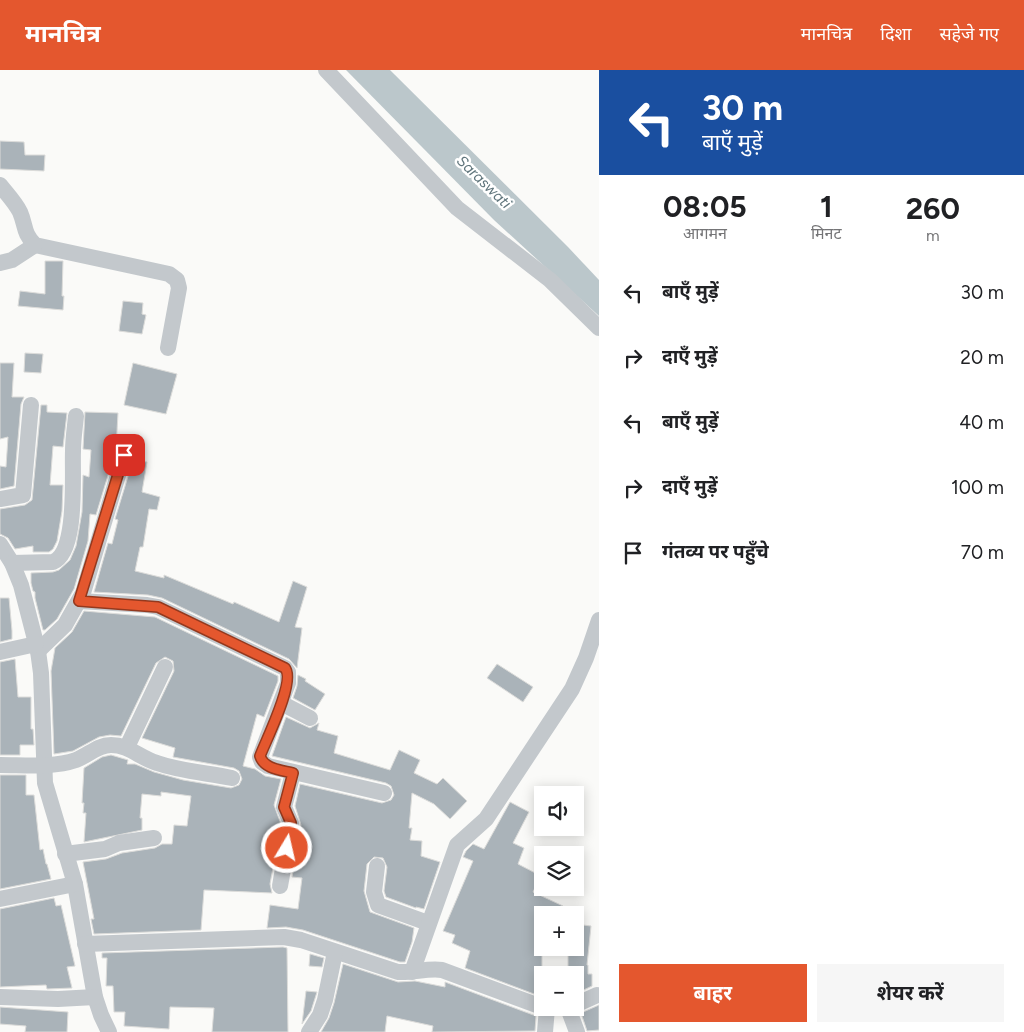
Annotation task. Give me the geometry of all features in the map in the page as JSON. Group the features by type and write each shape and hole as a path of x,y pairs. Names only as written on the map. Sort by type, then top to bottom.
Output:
{"street":[{"path":"326,70 457,208 550,280 599,328"},
{"path":"0,185 15,204 27,237 35,245 169,274 176,280 179,288 168,348"},
{"path":"0,263 12,260 35,245"},
{"path":"0,499 23,495 31,405"},
{"path":"12,563 53,562 62,555 72,520 74,496 73,450 76,416"},
{"path":"0,652 37,648 65,625 79,601 124,455"},
{"path":"0,544 12,563 21,585 37,648 41,673 45,783 75,884 95,997 109,1032"},
{"path":"79,601 158,607 285,668 289,677 260,756 262,762 268,766 293,773 384,792"},
{"path":"412,972 457,845 486,819 572,689 586,658 599,620"},
{"path":"127,747 165,667"},
{"path":"281,703 310,718"},
{"path":"0,765 43,766 77,760 92,750 109,745 127,747 138,756 158,764 232,778"},
{"path":"280,886 291,823 284,807 293,773"},
{"path":"65,854 105,849 119,843 154,838"},
{"path":"377,866 374,892 378,905 428,923"},
{"path":"0,899 75,884"},
{"path":"85,944 269,936 301,940 398,972 442,970 534,1004"},
{"path":"309,1032 320,1015 325,1000 335,952"},
{"path":"584,1001 597,995"},
{"path":"0,997 58,999 95,997"},
{"path":"545,1016 545,1032"},
{"path":"573,1016 577,1032"}],"water":[{"name":"Saraswati","path":"346,70 390,70 599,280 599,316 494,220"}],"building":[{"path":"0,141 24,142 25,155 45,155 44,171 0,169"},
{"path":"45,261 63,261 63,310 18,306 20,291 45,294"},
{"path":"123,301 143,303 142,314 146,315 142,334 119,331"},
{"path":"25,353 43,354 41,373 24,372"},
{"path":"0,363 14,363 12,397 24,397 21,404 14,486 0,489 0,466 6,467 8,437 0,439"},
{"path":"133,363 177,374 166,414 124,405"},
{"path":"41,405 47,405 47,412 67,413 63,447 53,446 50,485 63,485 62,511 57,541 53,549 49,552 33,552 33,546 15,549 8,538 0,534 0,509 25,505 32,500"},
{"path":"85,412 118,413 116,449 96,515 90,514 88,541 74,589 57,619 43,630 35,592 31,583 31,573 59,570 70,560 76,546 82,512 83,475 89,477 91,450 83,449"},
{"path":"133,460 147,462 142,492 160,497 157,510 149,509 143,547 140,547 135,571 164,578 164,575 279,622 293,581 307,587 295,627 302,628 297,668 289,659 162,598 148,595 94,592 108,543 112,544 118,520 115,519"},
{"path":"0,598 9,598 12,639 0,642"},
{"path":"84,611 155,617 278,676 278,681 264,717 257,714 243,766 255,769 265,776 281,779 274,805 281,824 270,884 272,893 204,890 201,930 94,934 91,919 94,919 83,862 155,848 162,844 172,844 174,825 187,826 191,796 161,792 161,796 142,794 140,818 142,818 142,830 84,842 86,813 83,813 84,803 82,803 84,768 102,757 111,755 128,760 127,764 135,764 154,772 183,780 231,788 239,785 242,779 239,771 234,768 173,757 175,748 142,738 174,671 173,661 165,657 156,663 121,736 99,737 73,751 54,754 51,671 55,648 72,632"},
{"path":"15,659 18,697 31,697 31,729 33,729 34,745 20,745 20,755 0,755 0,662"},
{"path":"497,664 533,687 523,702 487,678"},
{"path":"298,675 325,694 315,710 293,698"},
{"path":"286,717 310,728 319,723 317,730 338,736 334,753 390,770 399,750 420,760 414,773 437,784 443,778 467,801 450,819 434,804 412,793 409,828 412,828 410,840 422,841 421,856 440,862 424,909 386,897 384,891 387,867 383,858 374,857 367,864 364,891 370,912 414,928 412,942 405,962 303,930 286,927 267,928 270,905 298,909 302,878 292,877 301,825 295,806 300,784 382,803 391,800 394,795 391,786 386,783 272,756"},
{"path":"0,775 26,775 26,795 34,795 40,850 43,849 51,879 0,889"},
{"path":"510,802 529,812 513,843 524,848 518,864 534,872 534,896 542,896 563,906 534,906 534,956 542,956 542,966 534,966 534,994 465,968 470,951 452,943 455,935 443,931 473,861 463,857 466,851 473,844 484,849"},
{"path":"54,898 56,906 61,905 75,966 67,967 72,988 47,989 46,985 0,987 0,909"},
{"path":"584,925 591,926 587,965 588,974 592,974 592,986 584,990 584,966 568,966 568,956 584,956"},
{"path":"287,948 288,1032 212,1032 214,1008 170,1007 169,1029 124,1026 125,1012 114,1012 113,986 106,986 107,958 102,958 102,953"},
{"path":"310,954 324,958 322,967 309,966"},
{"path":"343,964 398,982 415,981 445,987 445,982 536,1016 535,1031 432,1032 433,1026 387,1016 385,1032 321,1032 329,1018"},
{"path":"306,991 317,992 311,1011 302,1024"},
{"path":"599,1005 599,1030 587,1031 582,1016 584,1016 584,1012"},
{"path":"0,1007 68,1012 67,1032 25,1032 26,1026 0,1024"}],"route":[{"path":"124,455 79,601 158,607 285,668 289,677 260,756 262,762 268,766 293,773 284,807 291,823 287,848"}]}
